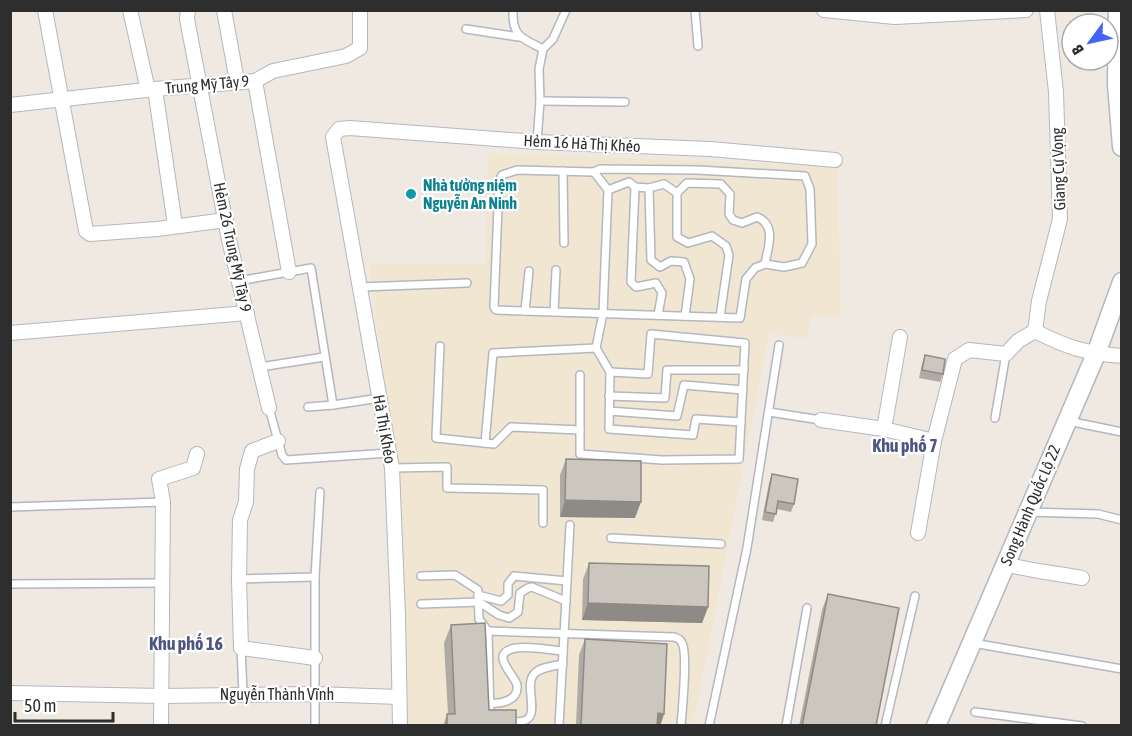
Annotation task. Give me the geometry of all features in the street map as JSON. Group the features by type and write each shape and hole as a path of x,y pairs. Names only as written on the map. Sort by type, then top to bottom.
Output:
{"street":[{"path":"45,10 88,232 135,231 225,220"},
{"path":"130,10 152,89 175,225"},
{"name":"Hẻm 26 Trung Mỹ Tây 9","path":"188,10 187,19 225,220 270,408"},
{"path":"224,10 237,81"},
{"name":"Trung Mỹ Tây 9","path":"10,105 152,89 255,81 273,71 346,56 360,48 360,10"},
{"path":"824,10 895,17 1026,10"},
{"name":"Giang Cự Vọng","path":"1035,332 1039,301 1060,219 1056,92 1047,10"},
{"path":"1118,10 1122,147"},
{"path":"255,81 289,272"},
{"name":"Hẻm 16 Hà Thị Khéo","path":"333,137 339,129 350,128 537,142 710,148 836,160"},
{"name":"Hà Thị Khéo","path":"333,137 392,468 400,726"},
{"name":"Song Hành Quốc Lộ 22","path":"936,726 1096,354 1122,282"},
{"path":"10,333 247,313"},
{"path":"918,533 934,441 955,359 969,350 1006,354 1018,341 1035,332 1063,346 1096,354 1122,356"},
{"path":"884,429 900,337"},
{"path":"821,420 884,429 934,441"},
{"path":"278,441 252,451 247,469 246,502 240,520 241,648 315,658"},
{"path":"161,726 163,502 159,479 193,468 197,454"},
{"path":"1005,564 1037,573 1044,571 1082,578"},
{"name":"Nguyễn Thành Vĩnh","path":"10,693 162,696 243,693 399,697"}],"lane":[{"path":"513,10 512,25 519,37"},
{"path":"537,142 540,101 539,69 543,49 554,39 566,10"},
{"path":"695,10 698,46"},
{"path":"466,29 519,37 543,49"},
{"path":"540,101 625,102"},
{"path":"517,170 563,171 697,170 805,176 810,189 812,244 802,262 784,267 765,264 755,268 747,279 740,318 496,310 494,307 499,182 502,175 517,170"},
{"path":"563,171 564,243"},
{"path":"594,172 608,190 603,313 596,348 610,372 609,429 693,435 696,419 741,422"},
{"path":"608,190 629,182 635,187 650,188 664,184 677,193"},
{"path":"720,317 729,255 726,246 712,236 688,243 677,237 677,193 687,183 721,184 730,194 729,214 733,220 742,223 757,217 764,220 771,232 765,264"},
{"path":"635,187 631,282 636,287 656,283 662,293 658,315"},
{"path":"650,188 651,260 660,267 671,261 684,262 690,279 685,316"},
{"path":"239,281 311,268 333,405"},
{"path":"554,312 556,270"},
{"path":"525,311 529,271"},
{"path":"360,287 467,283"},
{"path":"580,375 580,454 662,460 740,459 745,343 651,334 648,374 610,372"},
{"path":"709,726 747,548 779,345"},
{"path":"440,346 436,438 495,444 511,426 580,430"},
{"path":"485,443 493,352 596,348"},
{"path":"995,418 1006,354"},
{"path":"260,367 324,357"},
{"path":"609,396 665,398 667,370 744,370"},
{"path":"609,411 677,416 684,386 743,390"},
{"path":"308,407 380,398"},
{"path":"270,408 282,455 286,460 389,453"},
{"path":"769,412 821,420"},
{"path":"1066,421 1122,432"},
{"path":"392,468 447,467 447,488 543,489 543,523"},
{"path":"315,726 315,577 320,492"},
{"path":"10,507 163,502"},
{"path":"1027,512 1098,514 1122,520"},
{"path":"560,726 570,525"},
{"path":"611,538 721,544"},
{"path":"421,576 455,575 478,590 479,619 488,631 490,723"},
{"path":"421,604 478,599 501,601 508,594 508,584 514,576 567,581"},
{"path":"239,579 315,577"},
{"path":"10,584 163,583"},
{"path":"478,599 499,615 509,618 518,612 520,593 528,588 532,587 566,601"},
{"path":"885,726 915,596"},
{"path":"786,726 807,608"},
{"path":"488,631 680,639 684,645 681,726"},
{"path":"972,643 1122,669"},
{"path":"241,648 243,693"},
{"path":"490,703 501,704 514,696 517,684 503,662 511,650 524,648 563,651"},
{"path":"490,714 518,722 526,719 533,708 529,687 533,674 538,670 562,664"},
{"path":"975,712 1082,726"}],"shaded area":[{"path":"488,153 837,166 841,316 811,315 807,339 769,333 693,725 405,725 397,484 369,263 485,264"}],"building":[{"path":"925,355 945,359 943,374 922,370"},
{"path":"566,459 641,461 641,502 565,500"},
{"path":"772,474 798,479 794,504 778,501 776,514 765,512"},
{"path":"589,563 709,566 708,607 588,603"},
{"path":"828,594 899,608 876,726 802,726"},
{"path":"485,623 489,710 516,710 516,726 447,726 447,714 455,714 451,625"},
{"path":"585,639 667,644 664,714 658,713 657,726 572,726 581,725"}],"place":[{"name":"Nhà tưởng niệm Nguyễn An Ninh","path":"411,194"}],"district":[{"name":"Khu phố 7","path":"905,446"},
{"name":"Khu phố 16","path":"186,644"}]}
